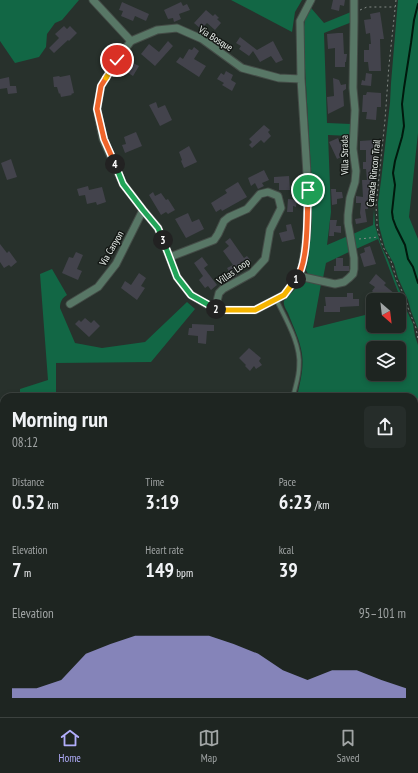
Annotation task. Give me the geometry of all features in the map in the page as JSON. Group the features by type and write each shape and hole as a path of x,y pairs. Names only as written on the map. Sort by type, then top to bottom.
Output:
{"street":[{"path":"93,0 131,41"},
{"name":"Via Bosque","path":"301,78 279,78 242,68 202,39 177,28 156,30 131,41 101,86 97,109 104,139 123,184 158,228 177,277 191,295 215,309 255,310 284,295 299,276 306,244 308,190 301,78 300,21 311,0"},
{"name":"Villa Strada","path":"299,276 334,284 344,282 353,274 355,263 348,224 348,215 356,171 353,149 355,110 353,88 354,0"},
{"name":"Villas Loop","path":"170,257 214,240 224,221 229,217 247,209 260,194 268,192 278,196 281,208 270,230 265,259 252,273 223,289 220,293 215,309"},
{"name":"Via Canyon","path":"70,304 98,287 116,264 143,210"}],"lane":[{"path":"276,299 292,333 299,355 299,366 294,393"}],"path":[{"name":"Canada Rincon Trail","path":"396,0 389,66 385,128 376,206 376,222 380,237 391,261 397,281 404,295 416,328 418,339"},
{"path":"354,13 367,7 395,7"},
{"path":"351,240 380,237"}],"green space":[{"path":"0,0 79,0 62,20 55,23 47,34 46,47 39,57 15,63 0,41"},
{"path":"231,0 302,0 295,12 292,32"},
{"path":"398,0 418,0 418,133 409,217 418,239 418,329 406,293 398,278 394,264 385,248 379,226 378,203"},
{"path":"311,8 324,23 351,12 352,22 324,33 327,123 351,124 350,136 328,135 331,212 327,245 348,236 351,251 326,263 323,278 308,274 306,270 309,255 311,228 312,187 303,34 305,20"},
{"path":"374,209 375,225 382,248 401,293 398,293 378,239 356,249 353,234 373,225"},
{"path":"52,269 67,295 62,300 60,308 75,343 102,348 145,342 187,302 195,309 151,362 56,363 56,393 20,393 20,389 48,380 40,274"},
{"path":"306,280 321,284 313,328 366,315 366,333 406,333 406,309 413,324 418,345 418,393 298,393 302,370 302,354 298,338 284,301 303,281"}],"building":[{"path":"333,0 345,0 344,6 340,5 339,11 331,9"},
{"path":"122,2 149,14 146,21 135,16 133,21 121,16 123,11 119,10"},
{"path":"181,2 183,6 187,4 190,10 179,14 181,19 174,22 173,18 168,19 164,10"},
{"path":"206,10 213,16 215,14 219,18 217,19 221,23 215,30 207,23 201,29 194,23"},
{"path":"380,12 384,39 380,39 381,71 369,71 368,62 364,62 364,50 369,50 369,44 371,44 370,33 366,34 364,20 371,19 370,14"},
{"path":"64,26 67,29 70,26 77,33 54,53 49,48 59,38 55,34"},
{"path":"343,33 344,54 347,54 345,67 335,67 335,48 328,49 327,34"},
{"path":"240,37 257,50 273,41 283,60 276,63 271,56 260,62 253,51 249,56 239,49 241,46 236,43"},
{"path":"168,41 173,46 155,66 141,54 149,44 159,52"},
{"path":"194,47 199,51 194,59 206,66 199,77 176,62 180,57 183,59 189,49 192,50"},
{"path":"127,60 139,66 133,76 122,69"},
{"path":"226,71 233,75 231,80 236,83 232,91 222,85 224,83 217,79 221,73 224,75"},
{"path":"366,73 372,74 371,86 361,85 362,80 365,81"},
{"path":"70,75 74,93 71,94 72,95 61,97 57,87 54,87 53,77"},
{"path":"9,77 10,86 16,86 17,93 8,94 7,88 0,89 0,79"},
{"path":"333,78 339,80 341,85 346,84 346,89 343,91 344,106 328,114 327,97 334,96"},
{"path":"367,92 381,93 381,107 377,107 376,120 366,119 367,112 362,112 363,95 366,95"},
{"path":"156,102 158,108 165,105 172,120 160,126 149,105"},
{"path":"264,125 270,130 268,132 271,136 264,143 261,140 252,148 249,145 252,142 249,139"},
{"path":"136,132 142,146 125,153 122,145 126,144 124,137"},
{"path":"338,138 340,144 343,143 345,148 340,151 343,156 337,159 329,142"},
{"path":"374,140 374,169 372,169 373,186 370,187 368,209 365,209 367,222 356,224 355,219 361,218 361,203 356,203 356,196 363,197 362,180 367,180 366,169 363,169 363,162 366,162 366,150 360,150 360,141"},
{"path":"189,146 197,162 184,168 179,152"},
{"path":"11,159 17,177 7,180 1,163"},
{"path":"264,170 269,180 262,183 264,186 258,189 255,183 251,186 248,178"},
{"path":"289,176 290,190 279,190 279,183 274,183 274,177"},
{"path":"238,182 247,197 222,211 221,209 216,212 211,203 227,193 225,190"},
{"path":"88,186 89,190 102,187 106,202 97,205 96,202 87,204 85,195 79,196 77,189"},
{"path":"331,189 336,189 336,192 342,192 343,198 337,199 337,204 332,205"},
{"path":"153,192 155,196 161,193 166,200 168,199 175,210 168,214 166,212 161,215 149,195"},
{"path":"288,199 297,200 296,207 293,206 293,212 287,212"},
{"path":"188,213 192,222 199,219 204,229 186,238 175,219"},
{"path":"330,220 337,220 336,226 341,226 341,233 334,232 334,236 329,236"},
{"path":"291,224 295,239 282,242 279,233 287,231 286,225"},
{"path":"230,238 244,258 247,256 251,261 238,268 235,272 237,275 233,278 227,268 233,265 223,251 229,246 225,242"},
{"path":"0,244 7,253 9,251 17,262 11,267 9,265 4,268 0,262"},
{"path":"370,246 376,264 364,267 360,254 365,252 364,248"},
{"path":"76,252 83,255 77,269 82,271 78,280 62,273 69,257 73,258"},
{"path":"202,257 208,265 204,268 217,285 211,290 208,286 205,288 199,280 203,276 194,263"},
{"path":"336,258 343,258 343,266 349,266 349,271 334,271 334,266 336,266"},
{"path":"139,273 146,278 141,286 145,288 137,300 121,288 125,281 131,285"},
{"path":"376,274 386,283 384,285 394,293 374,293 372,291 375,287 369,283"},
{"path":"347,293 353,293 353,299 359,299 359,306 340,307 340,312 324,312 324,306 326,306 325,297 347,297"},
{"path":"85,318 91,323 94,320 100,326 89,337 75,324 79,320 81,322"},
{"path":"192,324 214,325 214,331 207,331 206,344 198,343 198,336 188,335 189,328 192,328"},
{"path":"249,348 261,358 259,361 262,365 256,369 254,366 250,371 239,358"}],"waterway":[{"path":"418,4 414,20 402,104 404,126 393,173 395,185 392,212 393,219 405,245 408,259 413,267 418,283"}],"route":[{"path":"117,60 101,86 97,109 104,139 123,184 158,228 177,277 191,295 215,309 255,310 284,295 299,276 302,266 306,244 308,190"}]}
